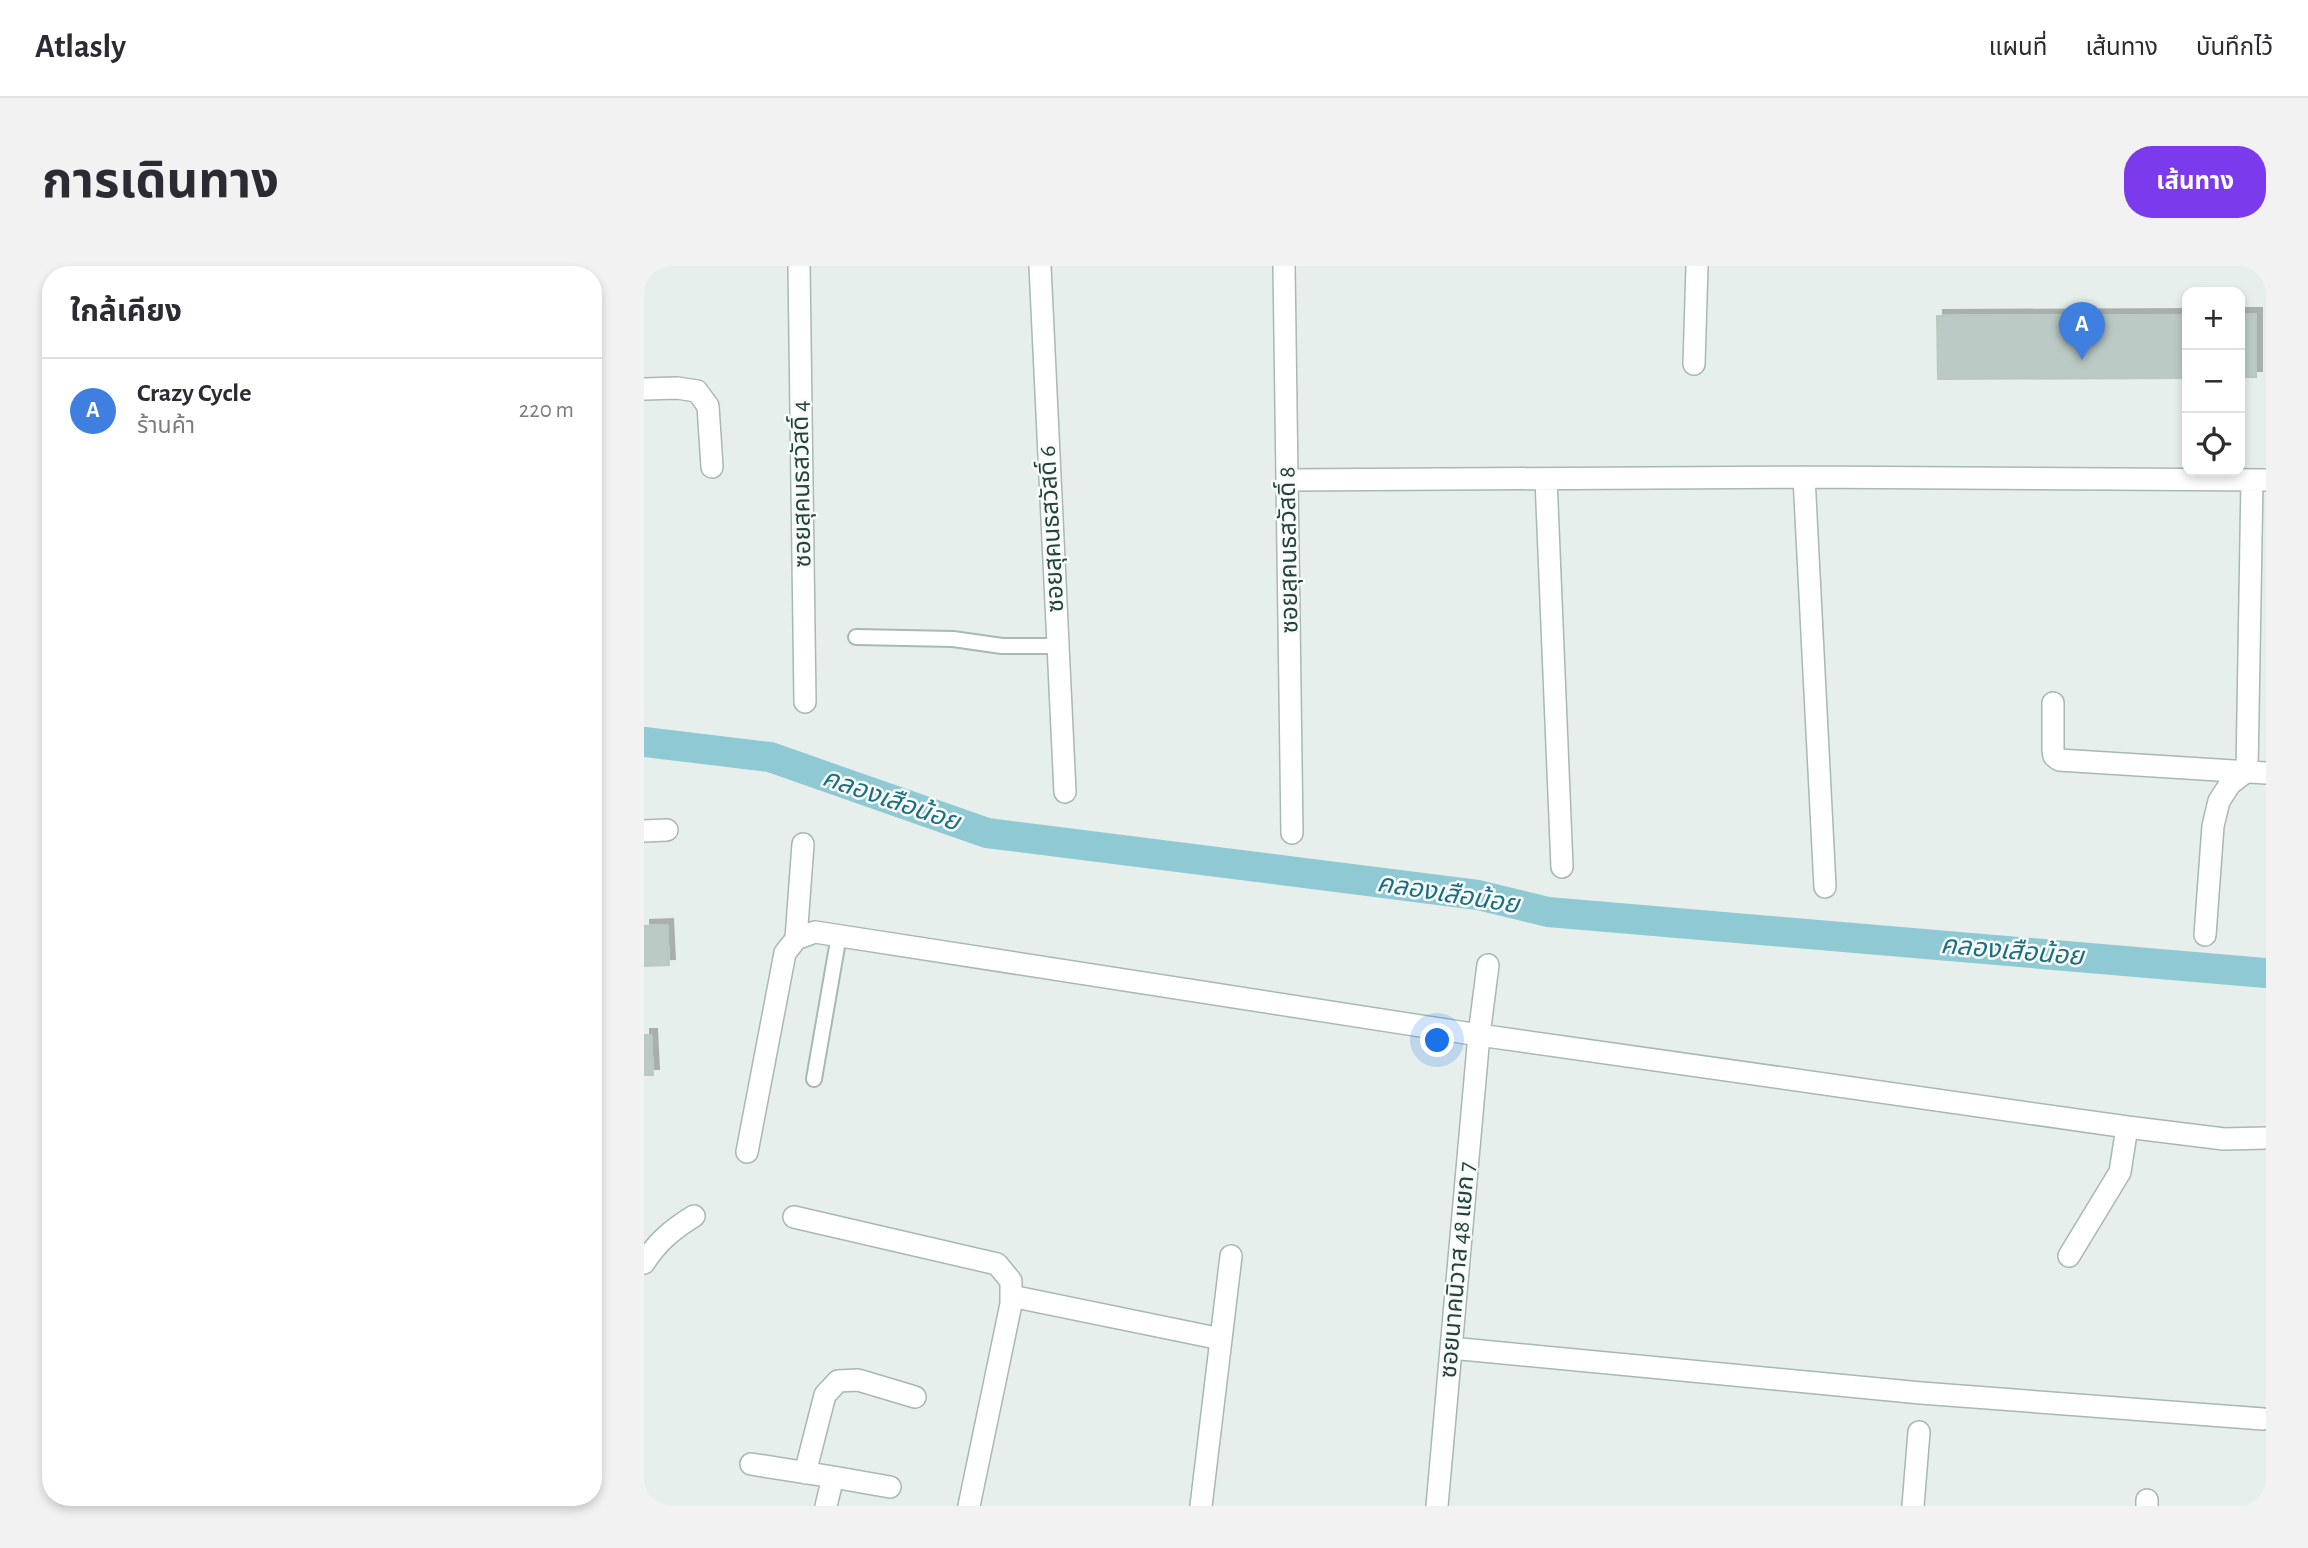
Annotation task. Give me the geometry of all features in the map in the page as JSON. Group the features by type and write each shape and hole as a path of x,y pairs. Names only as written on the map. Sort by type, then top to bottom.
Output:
{"street":[{"name":"ซอยสุคนธสวัสดิ์ 4","path":"799,266 805,702"},
{"name":"ซอยสุคนธสวัสดิ์ 6","path":"1040,266 1065,792"},
{"name":"ซอยสุคนธสวัสดิ์ 8","path":"1284,266 1292,833"},
{"path":"1694,364 1697,266"},
{"path":"644,389 677,388 697,391 708,406 712,467"},
{"path":"1288,480 1804,477 2259,480 2257,772"},
{"path":"1804,477 1825,887"},
{"path":"1546,479 1562,867"},
{"path":"2053,703 2053,750 2054,756 2059,760 2257,772"},
{"path":"2205,935 2213,826 2219,801 2230,784 2257,772"},
{"path":"644,831 667,830"},
{"path":"796,939 803,844"},
{"path":"747,1152 785,953 796,939 816,932 1479,1035 2127,1127 2224,1139 2266,1138"},
{"name":"ซอยนาคนิวาส 48 แยก 7","path":"1437,1506 1479,1035 1489,965"},
{"path":"2069,1256 2120,1172 2127,1127"},
{"path":"644,1264 653,1248 671,1230 694,1216"},
{"path":"794,1217 997,1264 1011,1281 1011,1304 968,1506"},
{"path":"1201,1506 1231,1256"},
{"path":"1011,1296 1221,1339"},
{"path":"1451,1348 1921,1394 2263,1419"},
{"path":"804,1473 825,1395 838,1381 858,1380 915,1397"},
{"path":"1913,1506 1919,1432"},
{"path":"751,1464 890,1487"},
{"path":"826,1506 833,1477"}],"lane":[{"path":"856,637 953,639 1002,646 1058,646"},
{"path":"814,1079 839,935"}],"building":[{"path":"2245,314 2256,314 2256,377 2245,377"},
{"path":"2182,315 2182,378 1938,379 1937,316"},
{"path":"667,925 669,965 644,966 644,926"},
{"path":"644,1035 651,1035 653,1075 644,1075"}],"waterway":[{"name":"คลองเสือน้อย","path":"644,742 770,757 987,833 1478,895 1548,912 2266,973"}],"place":[{"name":"Crazy Cycle","path":"2082,360"}]}
